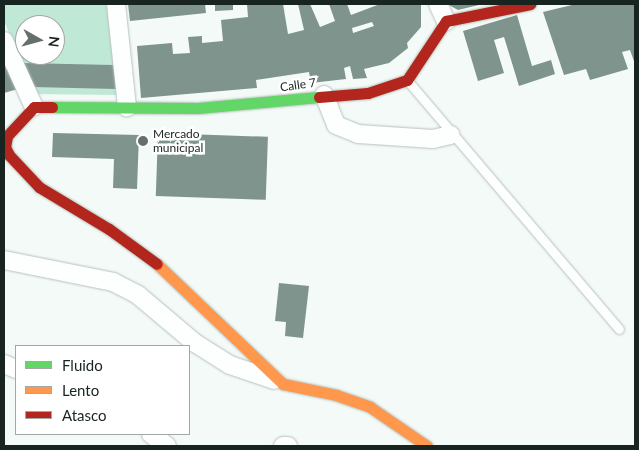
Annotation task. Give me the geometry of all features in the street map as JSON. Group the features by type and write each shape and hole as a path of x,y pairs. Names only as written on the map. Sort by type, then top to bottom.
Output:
{"street":[{"path":"116,4 127,107"},
{"path":"438,4 446,21"},
{"path":"407,80 446,21 530,4"},
{"path":"4,41 34,107 8,136 5,147 16,163 39,187 110,229 177,281 251,356 284,384"},
{"name":"Calle 7","path":"34,107 198,108 324,95 368,93 407,80"},
{"path":"324,95 336,125 358,134 433,139 451,135"},
{"path":"4,260 113,282 138,295 195,343 230,365 284,384 336,395 370,408 394,421 427,446"},
{"path":"152,435 166,446"}],"lane":[{"path":"407,80 451,135 619,329"}],"green space":[{"path":"4,4 108,4 117,95 35,94 23,65 65,65 65,15 15,15 15,47 4,21"}],"building":[{"path":"128,4 205,4 206,13 130,21"},
{"path":"215,4 233,4 233,10 215,11"},
{"path":"247,4 283,4 288,34 304,30 298,4 310,4 320,27 335,21 329,4 347,4 351,15 380,4 421,4 421,27 407,43 408,48 389,63 364,69 367,78 353,79 350,66 344,68 346,79 311,83 309,72 256,80 257,88 141,98 137,46 172,43 173,54 190,53 188,37 202,36 202,43 223,41 221,20 248,17","holes":["372,22 374,26 353,33 352,28"]},
{"path":"447,4 483,4 458,10"},
{"path":"576,4 635,4 635,64 630,50 622,52 628,69 590,80 586,69 564,75 543,12"},
{"path":"517,15 532,66 551,60 555,74 519,86 504,37 494,40 504,73 478,81 463,31"},
{"path":"4,58 18,89 4,93"},
{"path":"24,65 113,65 116,89 33,87"},
{"path":"53,133 139,135 137,189 113,188 114,159 52,157"},
{"path":"158,133 268,137 266,200 156,196"},
{"path":"279,283 309,286 303,338 285,336 286,322 275,321"}],"traffic: fast":[{"path":"52,107 198,108 319,97"}],"traffic: slow":[{"path":"157,264 283,384 336,395 370,407 427,446"}],"traffic: jam":[{"path":"319,97 368,93 407,80 446,21 530,4"},
{"path":"52,107 34,107 7,136 5,147 9,155 39,187 109,229 157,264"}],"place":[{"name":"Mercado municipal","path":"143,141"}]}
